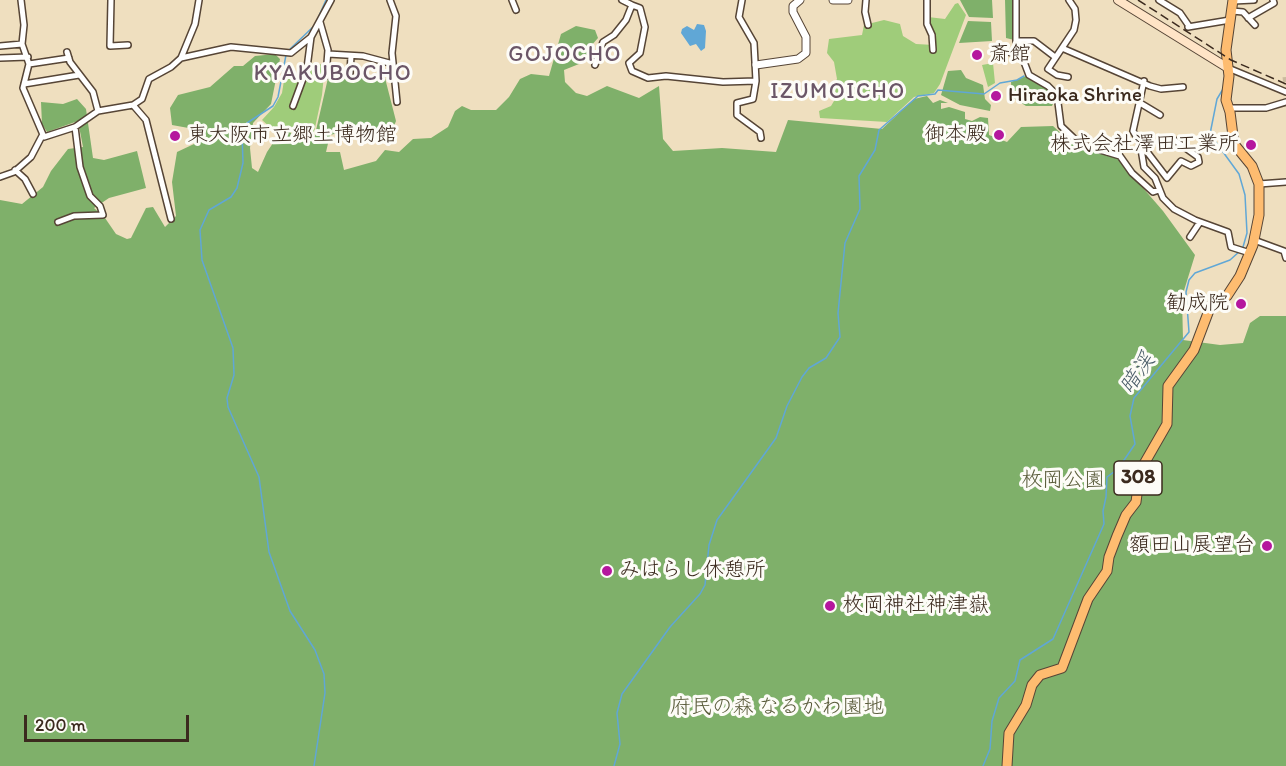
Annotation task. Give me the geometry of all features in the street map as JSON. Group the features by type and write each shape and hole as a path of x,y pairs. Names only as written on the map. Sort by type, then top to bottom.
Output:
{"highway":[{"name":"308","path":"1007,766 1009,733 1026,705 1032,685 1040,675 1062,668 1088,599 1107,571 1109,557 1117,536 1126,515 1136,502 1140,471 1167,424 1168,386 1194,350 1211,304 1227,296 1244,250 1254,240 1259,215 1259,184 1252,166 1234,144 1226,100 1228,68 1226,50 1232,8"}],"main road":[{"path":"1118,0 1181,36 1228,68"}],"street":[{"path":"21,0 24,25 22,44 29,64 23,90 42,136"},
{"path":"111,0 110,46 128,45"},
{"path":"0,177 15,170 31,157 42,136 75,128 98,111 133,105 145,94 149,79 171,67 181,58 195,24 199,0"},
{"path":"181,58 231,47 291,53 311,37 331,0"},
{"path":"390,0 396,16 393,64 397,102"},
{"path":"512,0 516,10"},
{"path":"622,0 640,8"},
{"path":"742,0 739,18 754,43 756,81 753,99 737,103 737,115 760,132 761,138"},
{"path":"756,65 798,59 806,54 806,37 793,12 793,6 800,0"},
{"path":"833,0 848,0"},
{"path":"866,0 865,12 868,25"},
{"path":"927,0 927,24 932,35 933,50"},
{"path":"1016,0 1016,41 1034,41 1055,57"},
{"path":"1068,76 1057,75 1048,69 1074,30 1075,9 1069,0"},
{"path":"1159,0 1180,13 1188,26 1254,0"},
{"path":"1248,18 1274,3 1273,0"},
{"path":"640,8 645,2"},
{"path":"595,65 603,42 614,35 626,20 632,5"},
{"path":"640,8 645,27 640,53 629,63 632,71 648,78 666,76 723,82 756,81"},
{"path":"1232,8 1243,12 1255,25"},
{"path":"320,22 328,54 326,76"},
{"path":"293,106 307,68 311,37"},
{"path":"1021,41 1021,54 1029,75 1048,86 1057,95 1058,117 1070,137 1080,144 1119,156 1132,173 1153,192 1159,190"},
{"path":"0,46 22,44"},
{"path":"1062,48 1161,89 1183,87"},
{"path":"1001,51 1021,54"},
{"path":"328,54 393,64"},
{"path":"29,64 68,55 79,75 93,92 98,111"},
{"path":"350,73 351,56"},
{"path":"0,58 28,57"},
{"path":"1228,68 1286,92"},
{"path":"24,84 79,75"},
{"path":"1144,81 1133,131 1167,178 1181,160 1191,166 1199,162 1198,157 1173,139"},
{"path":"1229,108 1266,108 1286,102"},
{"path":"1140,103 1160,115"},
{"path":"133,105 146,120 171,219"},
{"path":"58,222 74,216 103,215 100,206 90,196 80,167 75,128"},
{"path":"1140,143 1144,167 1155,178 1163,198 1174,209 1228,232 1231,247 1244,250"},
{"path":"15,170 25,179 33,194"},
{"path":"1259,184 1286,182"},
{"path":"1190,237 1200,222"},
{"path":"1254,240 1284,251 1286,258"}],"green space":[{"path":"960,0 992,0 993,18 969,17"},
{"path":"1005,0 1014,0 1014,40 1006,38"},
{"path":"958,3 966,15 940,84 934,93 914,97 887,122 820,118 819,111 831,106 834,101 834,84 837,79 834,62 827,53 829,39 862,35 864,25 884,20 900,24 903,36 916,44 934,45 928,17 945,19"},
{"path":"968,21 991,22 992,41 959,43"},
{"path":"576,26 595,30 598,38 590,47 584,62 564,70 565,82 576,93 587,96 607,86 639,98 659,86 663,139 673,151 722,148 776,152 788,120 882,129 914,99 927,96 933,103 940,100 948,103 941,103 941,109 949,107 965,112 965,119 972,121 980,117 988,118 989,135 1007,142 1021,127 1053,126 1065,137 1117,158 1163,211 1195,255 1182,297 1183,340 1220,345 1243,343 1250,323 1260,316 1286,316 1286,766 0,766 0,200 22,204 43,187 51,171 68,149 83,147 78,121 47,132 42,124 41,102 63,104 77,99 86,109 93,158 104,160 137,151 146,188 109,198 94,208 105,218 116,234 127,239 131,238 146,208 153,207 165,227 176,216 172,182 177,152 194,144 194,129 172,125 170,108 178,95 210,87 234,66 243,66 255,56 275,54 280,59 271,104 253,123 250,148 252,168 258,172 267,152 281,131 290,132 297,141 314,139 328,78 385,78 396,121 389,138 383,141 369,130 358,128 330,135 326,152 340,152 344,170 376,161 385,150 399,152 413,139 431,138 448,127 455,111 462,106 471,110 496,110 509,97 520,79 531,74 549,76 561,34"},
{"path":"311,63 325,65 322,95 313,137 298,140 291,131 271,128 262,120 274,107 282,93 285,74 306,74"},
{"path":"993,63 995,83 988,87 982,65"},
{"path":"961,70 966,78 983,85 985,99 991,105 990,111 960,105 941,95 948,71"},
{"path":"1026,76 1048,89 1056,97 1052,106 1026,106 1012,97 1011,82"}],"water":[{"path":"697,24 704,25 706,31 705,48 701,51 696,44 690,46 681,33 682,29 687,26 694,30"}],"waterway":[{"path":"288,51 315,25 326,0"},
{"path":"286,55 278,97 273,106 247,123 242,133 243,163 237,188 231,197 209,210 200,230 202,260 233,348 234,375 227,398 228,407 259,477 269,552 290,611 315,650 324,674 325,693 314,766"},
{"path":"614,766 620,744 617,713 622,694 670,627 700,594 705,585 709,545 717,520 776,438 787,406 802,377 809,368 826,358 840,337 838,313 845,243 860,209 859,176 875,150 879,130 918,96 935,94 938,90 984,94 1000,83 1017,80 1024,76"},
{"name":"暗渓","path":"1223,89 1217,99 1210,134 1239,174 1245,195 1247,233 1243,247"},
{"name":"暗渓","path":"983,766 990,749 992,721 999,698 1015,681 1020,660 1053,639 1104,524 1103,511 1107,477 1118,469 1135,444 1130,416 1134,398 1189,332 1186,292 1189,280 1195,273 1230,260 1240,251"}],"tunnel":[{"path":"1285,77 1286,85"}],"railway":[{"path":"1138,0 1231,60 1286,84"}],"place":[{"name":"斎館","path":"977,55"},
{"name":"Hiraoka Shrine","path":"996,96"},
{"name":"御本殿","path":"999,135"},
{"name":"東大阪市立郷土博物館","path":"175,136"},
{"name":"株式会社澤田工業所","path":"1251,145"},
{"name":"勧成院","path":"1241,304"},
{"name":"額田山展望台","path":"1267,546"},
{"name":"みはらし休憩所","path":"607,571"},
{"name":"枚岡神社神津嶽","path":"830,606"}],"district":[{"name":"GOJOCHO","path":"565,55"},
{"name":"KYAKUBOCHO","path":"333,74"},
{"name":"IZUMOICHO","path":"838,92"}],"park label":[{"name":"枚岡公園","path":"1063,481"},
{"name":"府民の森 なるかわ園地","path":"777,708"}]}
